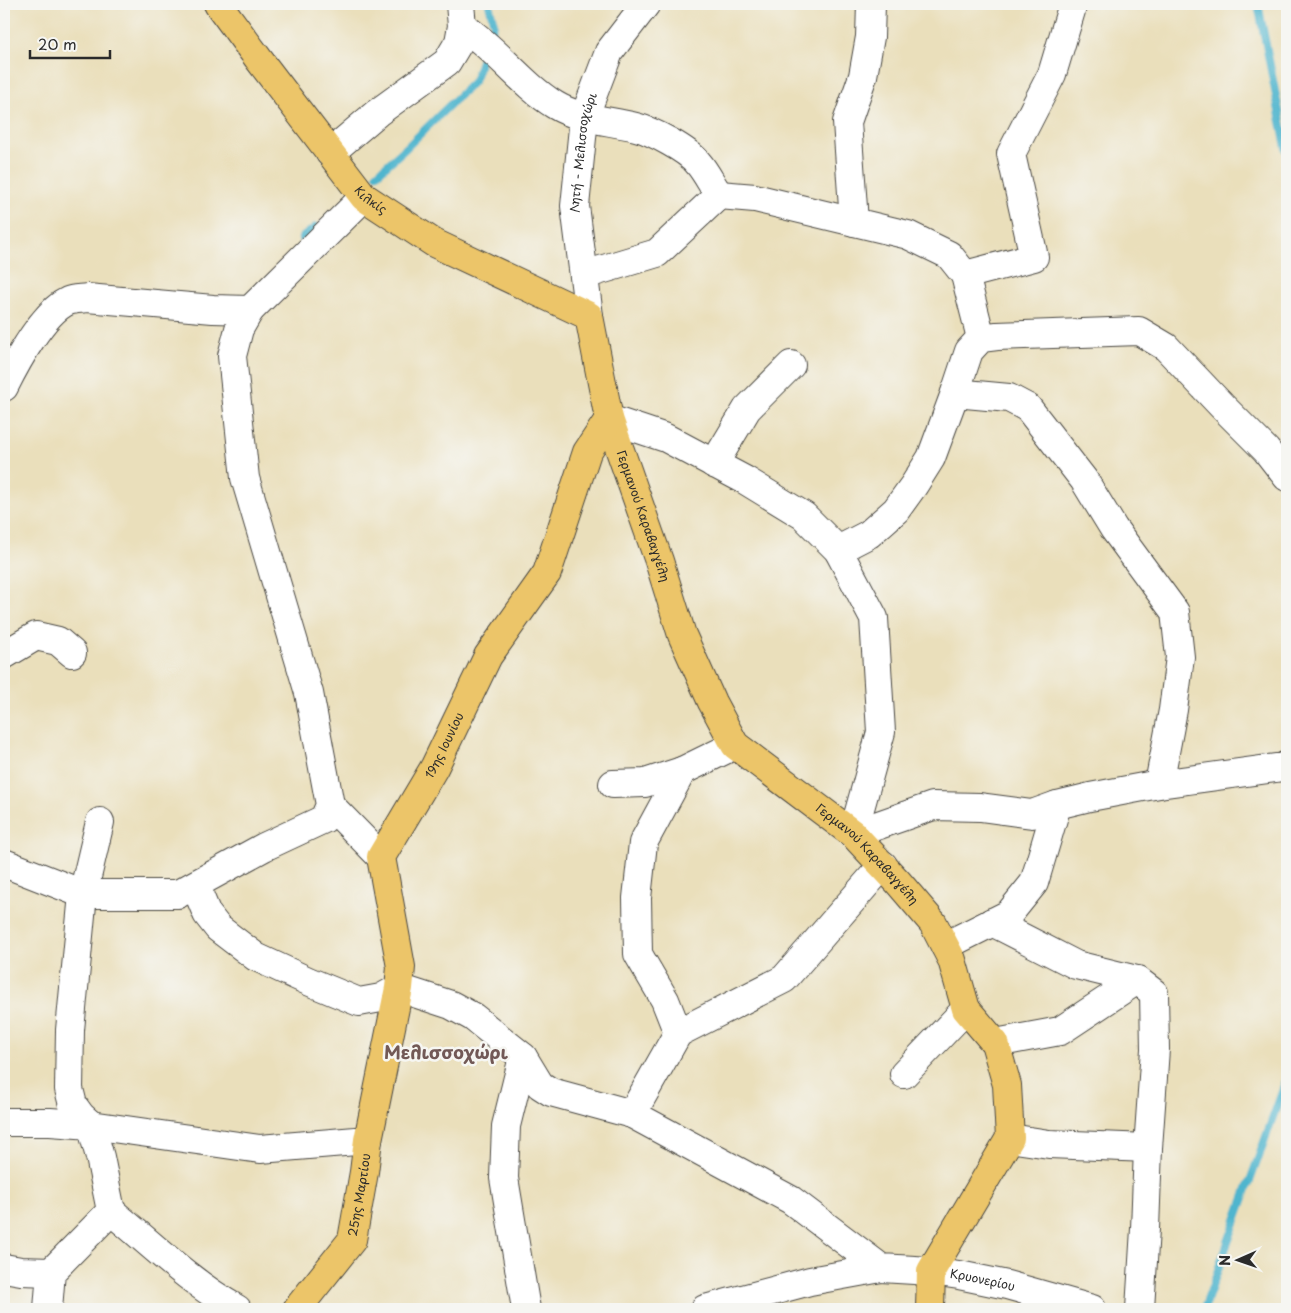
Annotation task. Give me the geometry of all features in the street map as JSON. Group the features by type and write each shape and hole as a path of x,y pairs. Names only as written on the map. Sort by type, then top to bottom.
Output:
{"main road":[{"name":"Κιλκίς","path":"218,4 364,197 434,244 589,316"},
{"name":"Γερμανού Καραβαγγέλη","path":"589,316 609,419 659,561 682,635 712,702 735,745 853,834 933,922 952,960 966,1009 995,1043 1007,1085 1010,1138"},
{"name":"19ης Ιουνίου","path":"381,857 434,768 488,656 547,572 587,452 609,419"},
{"path":"381,857 401,967 399,988"},
{"name":"25ης Μαρτίου","path":"297,1309 352,1240 368,1140 399,988"},
{"path":"930,1309 931,1271 1010,1138"}],"street":[{"name":"Λητή - Μελισσοχώρι","path":"589,316 574,206 584,118 609,52 646,4"},
{"path":"854,222 847,122 863,76 870,37 871,4"},
{"path":"965,276 1034,257 1011,154 1052,74 1072,4"},
{"path":"330,153 377,112 447,62 459,42 472,28 527,84 556,106 584,118 636,127 668,141 698,162 719,195"},
{"path":"584,274 657,253 719,195 755,198 908,235 949,255 965,276 981,338"},
{"path":"4,864 83,894 178,894 264,846 324,819 330,804 309,693 245,478 232,356 239,329 250,310 364,197"},
{"path":"4,387 21,353 54,310 69,301 87,298 213,309 250,310"},
{"path":"838,550 869,534 896,510 914,485 931,458 969,351 981,338 1140,331 1166,347 1266,450 1287,477"},
{"path":"714,464 747,409 791,365"},
{"path":"955,394 1009,398 1028,408 1084,480 1114,529 1175,612 1180,657 1173,710 1159,784"},
{"path":"609,419 666,438 745,480 804,516 838,550 874,618 882,732 853,834"},
{"path":"4,655 36,636 58,642 72,653"},
{"path":"613,784 645,783 682,770 735,745"},
{"path":"853,834 933,806 980,807 1032,814 1057,805 1090,797 1159,784 1287,765"},
{"path":"678,1033 665,1000 638,954 637,898 643,844 682,770"},
{"path":"330,804 381,857"},
{"path":"945,946 1009,914 1034,883 1057,805"},
{"path":"100,822 83,894 70,1030 69,1089 73,1105 80,1116 91,1125 100,1157 111,1211 186,1273 224,1302 237,1309"},
{"path":"632,1114 678,1033 784,978 882,865"},
{"path":"198,884 200,897 207,914 218,928 256,957 359,1002 381,998 399,988 451,1005 473,1016 523,1057 540,1085 551,1092 632,1114 791,1200 882,1268"},
{"path":"992,922 1076,965 1137,980 1154,993 1155,1049 1140,1309"},
{"path":"995,1043 1060,1031 1137,980"},
{"path":"904,1074 966,1009"},
{"path":"523,1057 506,1126 504,1178 526,1309"},
{"path":"4,1122 50,1122 91,1125 260,1149 368,1140"},
{"path":"1010,1138 1049,1144 1148,1148"},
{"path":"48,1309 51,1272 111,1211"},
{"path":"4,1268 21,1271 51,1272"},
{"name":"Κρυονερίου","path":"705,1309 810,1281 882,1268 959,1274 1007,1285 1092,1309"}],"waterway":[{"path":"377,174 474,81 494,24 489,4"},
{"path":"1258,4 1287,152"},
{"path":"302,238 316,227"},
{"path":"1204,1309 1287,1078"}],"district":[{"name":"Μελισσοχώρι","path":"446,1053"}]}
